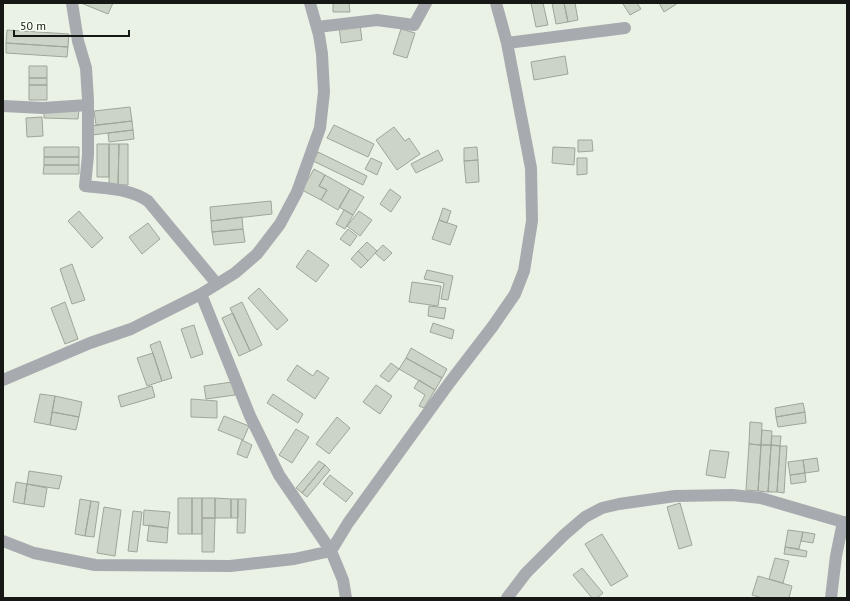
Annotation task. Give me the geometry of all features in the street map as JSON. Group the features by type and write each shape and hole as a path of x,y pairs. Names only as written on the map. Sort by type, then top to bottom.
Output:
{"street":[{"path":"72,3 78,41 86,68 88,155 85,186 126,191 138,194 148,201 217,284"},
{"path":"3,380 90,342 131,329 201,294 235,273 257,254 280,224 297,192 320,128 324,92 322,54 320,35 310,3"},
{"path":"317,27 377,20 414,25 426,3"},
{"path":"3,541 34,553 95,565 230,566 294,559 331,551 348,523 515,294 524,271 532,221 531,168 507,43 496,3"},
{"path":"507,43 625,28"},
{"path":"3,106 43,108 88,105"},
{"path":"201,294 250,416 279,475 331,551 343,580 346,598"},
{"path":"507,598 526,572 564,535 584,517 602,508 675,496 732,495 761,498 845,522 836,556 831,598"}],"building":[{"path":"81,3 113,3 108,14"},
{"path":"333,3 349,3 350,12 333,12"},
{"path":"531,3 543,3 548,25 536,27"},
{"path":"552,3 564,3 568,22 556,24"},
{"path":"564,3 575,3 578,20 568,22"},
{"path":"637,3 641,9 630,15 623,4"},
{"path":"659,3 678,3 664,12"},
{"path":"360,25 362,40 341,43 339,27"},
{"path":"401,29 415,33 407,58 393,54"},
{"path":"7,30 69,34 68,47 6,43"},
{"path":"6,43 68,47 67,57 6,53"},
{"path":"565,56 568,74 534,80 531,62"},
{"path":"29,66 47,66 47,78 29,78"},
{"path":"29,78 47,78 47,85 29,85"},
{"path":"29,85 47,85 47,100 29,100"},
{"path":"130,107 132,121 96,125 94,111"},
{"path":"44,109 79,109 78,119 44,118"},
{"path":"42,117 43,136 27,137 26,118"},
{"path":"132,121 133,130 92,135 91,126"},
{"path":"334,125 374,144 368,157 327,138"},
{"path":"394,127 405,141 409,138 420,154 397,170 376,140"},
{"path":"133,130 134,139 109,142 108,133"},
{"path":"578,140 592,140 593,151 578,152"},
{"path":"97,144 109,144 109,177 97,177"},
{"path":"109,144 119,144 118,185 109,185"},
{"path":"119,144 128,144 128,185 118,185"},
{"path":"44,147 79,147 79,157 44,157"},
{"path":"477,147 478,160 464,161 464,148"},
{"path":"553,147 575,148 574,165 552,163"},
{"path":"438,150 443,160 416,173 411,164"},
{"path":"318,152 367,176 363,185 313,161"},
{"path":"44,157 79,157 79,165 44,165"},
{"path":"371,158 382,163 377,175 365,169"},
{"path":"577,158 587,158 587,174 577,175"},
{"path":"478,160 479,182 466,183 464,161"},
{"path":"44,165 79,165 79,174 43,174"},
{"path":"314,169 325,175 319,186 327,190 321,200 302,190"},
{"path":"325,175 350,189 338,210 321,200 327,190 319,186"},
{"path":"350,189 364,197 353,215 339,207"},
{"path":"390,189 401,197 391,212 380,204"},
{"path":"271,201 272,214 211,221 210,207"},
{"path":"443,208 451,211 447,223 439,220"},
{"path":"344,210 353,215 345,229 336,224"},
{"path":"79,211 103,238 92,248 68,221"},
{"path":"359,211 372,220 360,236 347,226"},
{"path":"242,217 243,229 212,232 211,221"},
{"path":"439,220 457,226 450,245 432,239"},
{"path":"148,223 160,239 142,254 129,237"},
{"path":"243,229 245,242 214,245 212,232"},
{"path":"348,229 357,236 350,246 340,239"},
{"path":"367,242 377,251 368,261 358,251"},
{"path":"383,245 392,253 384,261 375,253"},
{"path":"308,250 329,265 316,282 296,267"},
{"path":"358,251 368,261 361,268 351,259"},
{"path":"72,264 85,300 72,304 60,269"},
{"path":"427,270 453,276 448,300 441,299 444,283 424,279"},
{"path":"412,282 441,286 438,306 409,302"},
{"path":"259,288 288,320 277,330 248,298"},
{"path":"65,302 78,339 65,344 51,308"},
{"path":"242,302 262,345 250,351 230,308"},
{"path":"429,306 446,308 444,319 428,316"},
{"path":"233,313 250,351 239,356 222,318"},
{"path":"433,323 454,330 452,339 430,332"},
{"path":"194,325 203,354 191,358 181,329"},
{"path":"160,341 172,378 162,381 150,345"},
{"path":"411,348 447,369 442,378 406,358"},
{"path":"153,353 162,381 147,386 137,358"},
{"path":"406,358 442,378 435,390 399,369"},
{"path":"391,363 399,369 389,382 380,376"},
{"path":"297,365 313,376 317,370 329,378 315,399 287,380"},
{"path":"419,380 435,390 424,408 419,406 425,395 414,388"},
{"path":"232,382 235,395 206,399 204,386"},
{"path":"376,385 392,396 380,414 363,402"},
{"path":"152,386 155,397 121,407 118,396"},
{"path":"40,394 55,396 50,425 34,422"},
{"path":"273,394 303,414 298,423 267,403"},
{"path":"55,396 82,402 79,417 52,412"},
{"path":"191,399 217,401 217,418 191,417"},
{"path":"803,403 805,412 776,417 775,408"},
{"path":"52,412 79,417 76,430 50,425"},
{"path":"805,412 806,423 778,427 776,417"},
{"path":"224,416 249,426 243,440 218,430"},
{"path":"337,417 350,428 329,454 316,444"},
{"path":"750,422 762,423 761,445 749,444"},
{"path":"296,429 309,437 292,463 279,455"},
{"path":"762,430 772,431 771,445 761,445"},
{"path":"772,436 781,436 780,446 771,445"},
{"path":"242,440 252,445 247,458 237,454"},
{"path":"749,444 761,445 758,491 746,490"},
{"path":"761,445 771,445 768,492 758,491"},
{"path":"771,445 780,446 777,492 768,492"},
{"path":"780,446 787,446 784,493 777,492"},
{"path":"710,450 729,452 725,478 706,475"},
{"path":"817,458 819,471 805,473 803,460"},
{"path":"803,460 805,473 790,475 788,462"},
{"path":"319,461 325,465 302,493 296,488"},
{"path":"325,465 330,470 307,497 302,493"},
{"path":"29,471 62,476 59,489 27,484"},
{"path":"805,473 806,482 791,484 790,475"},
{"path":"330,475 353,493 346,502 323,484"},
{"path":"16,482 27,484 24,504 13,502"},
{"path":"27,484 47,488 44,507 24,504"},
{"path":"178,498 192,498 192,534 178,534"},
{"path":"192,498 202,498 202,534 192,534"},
{"path":"202,498 215,498 215,518 202,518"},
{"path":"215,498 231,499 231,518 215,518"},
{"path":"80,499 91,501 85,536 75,534"},
{"path":"231,499 238,499 238,518 231,518"},
{"path":"238,499 246,499 245,533 237,533"},
{"path":"91,501 99,502 94,537 85,536"},
{"path":"680,503 692,545 679,549 667,507"},
{"path":"104,507 121,510 115,556 97,553"},
{"path":"144,510 170,512 168,528 143,525"},
{"path":"133,511 142,512 137,552 128,551"},
{"path":"202,518 215,518 214,552 202,552"},
{"path":"149,525 168,528 167,543 147,541"},
{"path":"788,530 803,532 799,549 785,547"},
{"path":"803,532 815,534 813,543 801,541"},
{"path":"602,534 628,576 611,586 585,544"},
{"path":"785,547 807,551 806,557 784,554"},
{"path":"775,558 789,561 783,583 769,579"},
{"path":"582,568 603,593 597,598 592,598 573,575"},
{"path":"758,576 792,586 789,598 762,598 752,595"}]}
